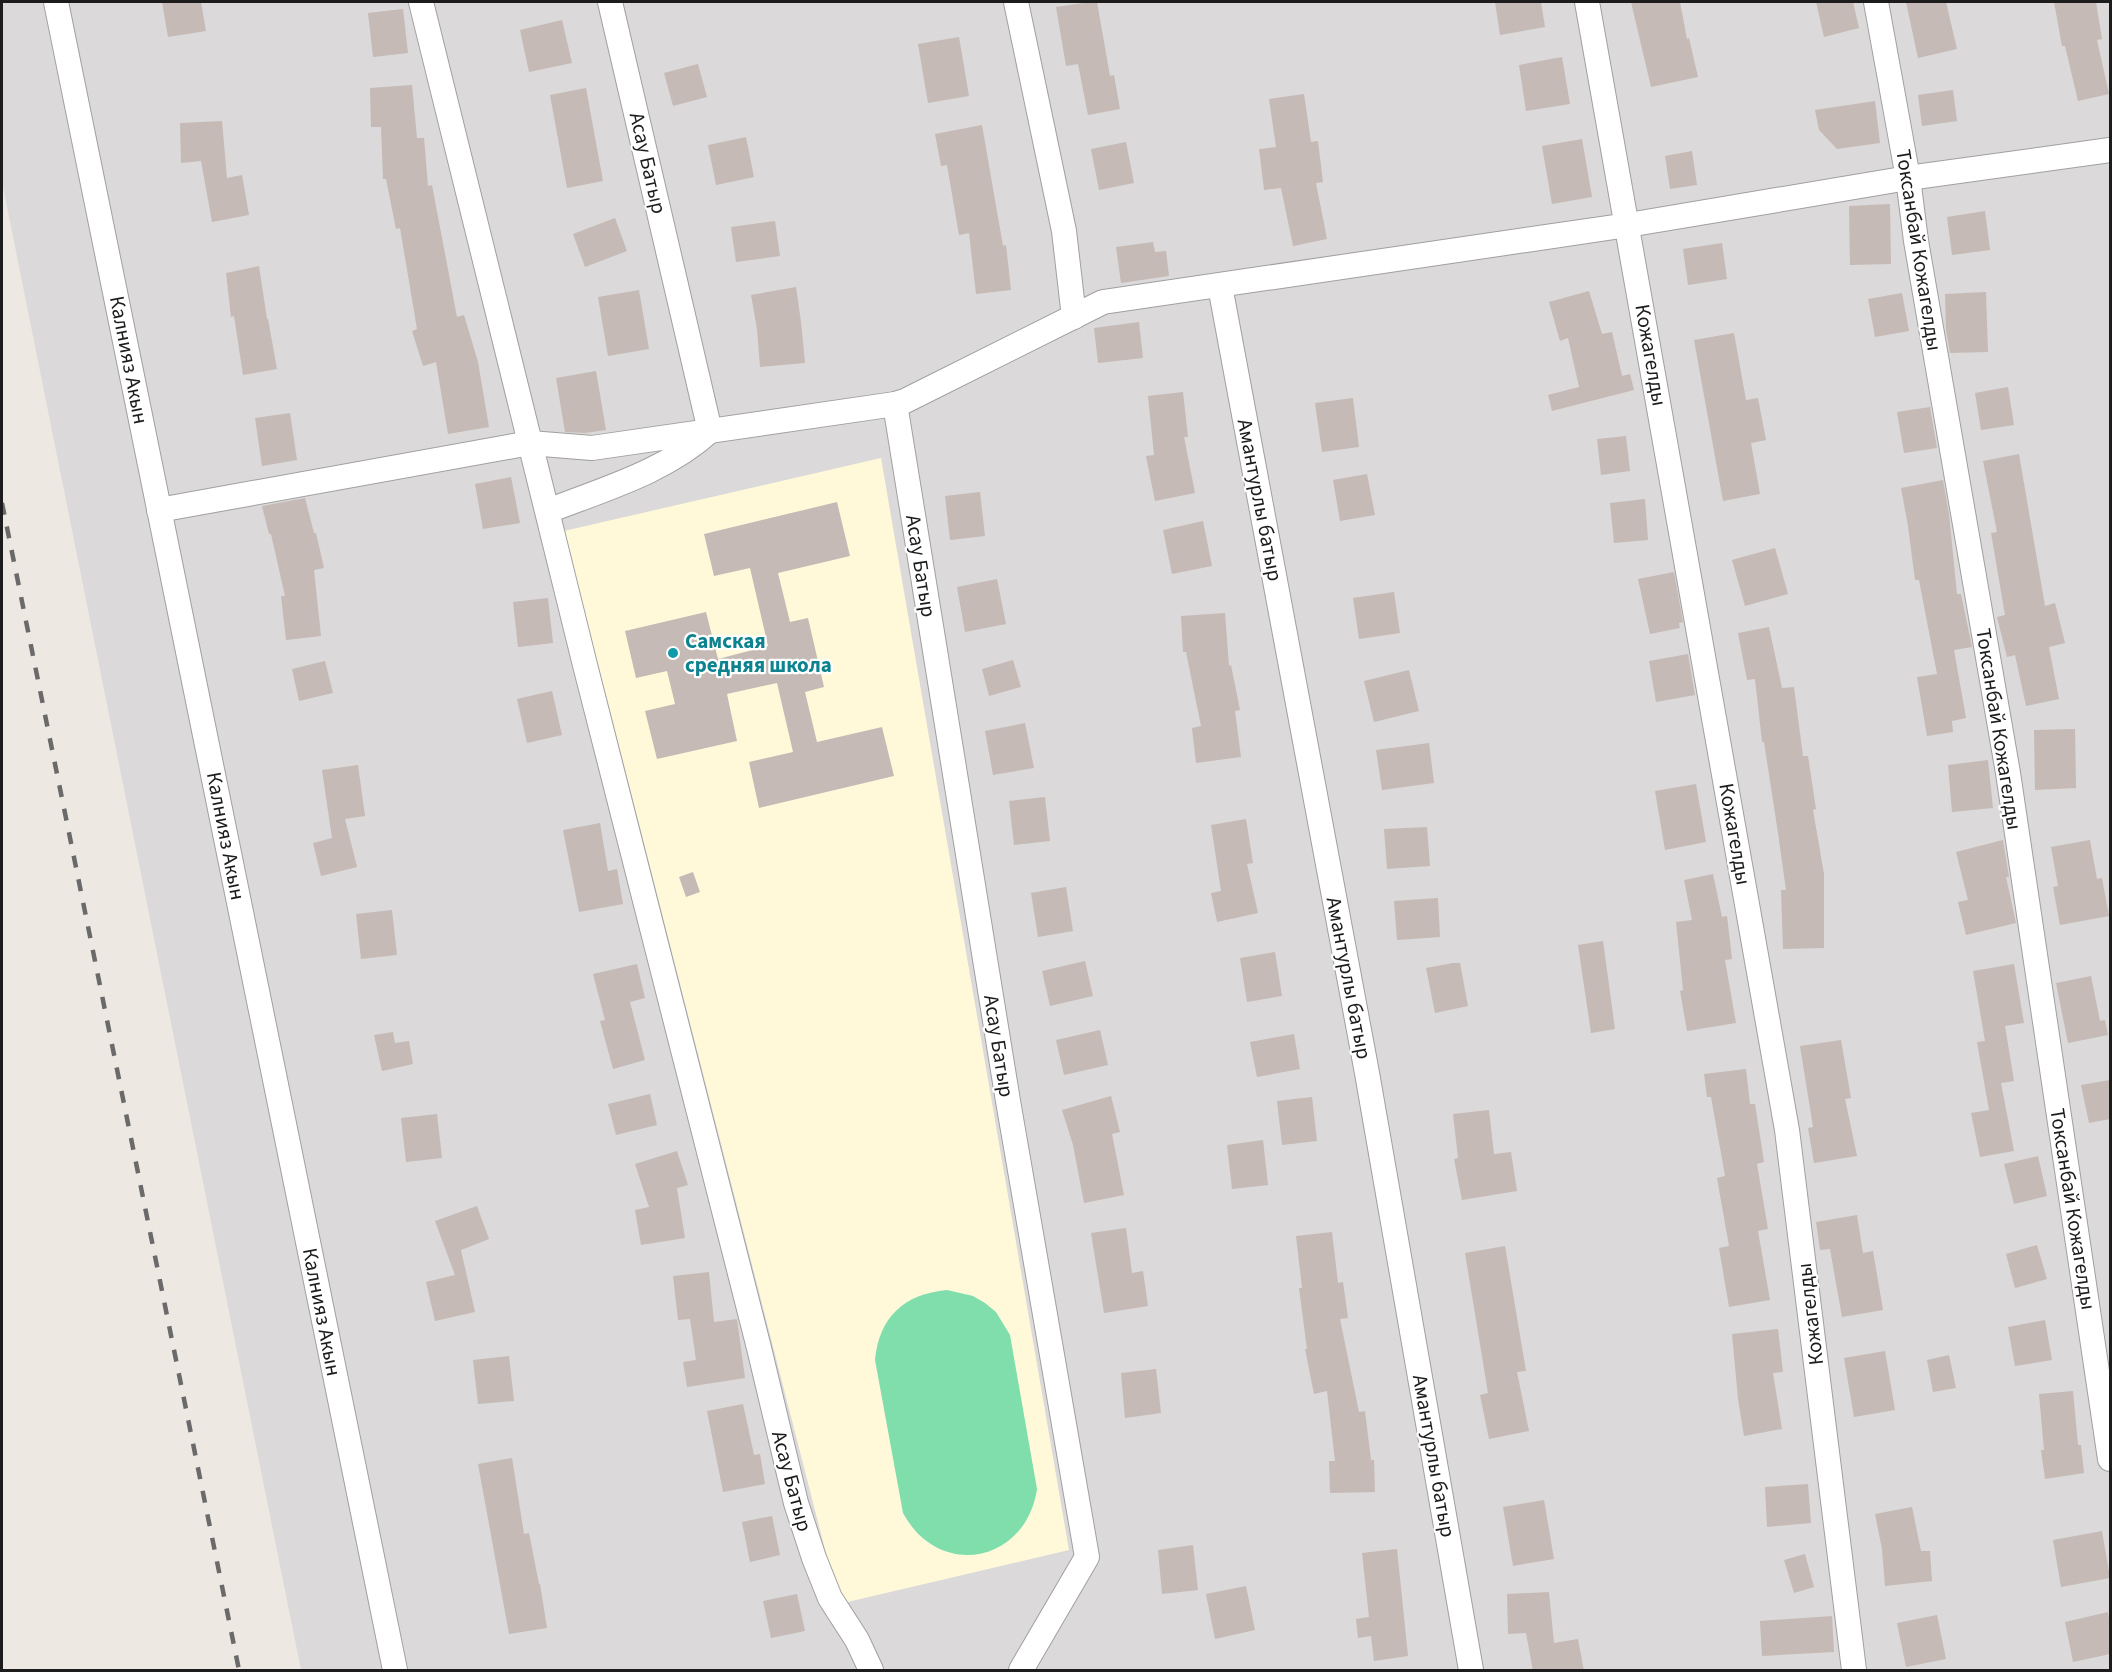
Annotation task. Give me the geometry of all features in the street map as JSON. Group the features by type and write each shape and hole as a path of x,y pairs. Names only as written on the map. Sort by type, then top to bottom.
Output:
{"street":[{"name":"Калнияз Акын","path":"56,2 395,1671"},
{"name":"Асау Батыр","path":"421,2 796,1503 830,1598 857,1640 872,1671"},
{"name":"Асау Батыр","path":"610,2 710,431"},
{"path":"1016,2 1064,231 1074,317"},
{"name":"Кожагелды","path":"1587,2 1787,1130 1854,1671"},
{"name":"Токсанбай Кожагелды","path":"1875,2 1908,178 1916,241 2008,773 2110,1458"},
{"path":"159,510 530,443 592,448 905,402 1103,302 1628,225 1908,178 2110,150"},
{"name":"Амантурлы батыр","path":"1220,286 1365,1061 1471,1671"},
{"name":"Асау Батыр","path":"895,404 1008,1101 1088,1557 1021,1671"},
{"path":"548,511 658,467 693,446 710,431"}],"shaded area":[{"path":"2,2 2110,2 2110,1670 301,1670 2,182"},
{"path":"881,458 1069,1550 839,1604 564,531"}],"green space":[{"path":"947,1290 973,1296 985,1303 996,1312 1010,1335 1037,1489 1030,1514 1016,1533 999,1547 979,1554 958,1554 938,1548 919,1534 903,1513 875,1360 882,1331 896,1310 918,1297"}],"building":[{"path":"162,2 201,2 206,31 168,37"},
{"path":"1097,2 1110,76 1114,75 1120,109 1088,115 1078,64 1066,66 1056,7"},
{"path":"1495,2 1541,2 1545,27 1500,35"},
{"path":"1631,2 1680,2 1687,39 1689,38 1698,77 1651,87"},
{"path":"1816,2 1853,2 1859,28 1824,37"},
{"path":"1906,2 1946,2 1957,49 1918,58"},
{"path":"2054,2 2096,2 2102,39 2097,40 2109,94 2078,101 2065,46 2062,46"},
{"path":"403,9 408,53 373,57 368,13"},
{"path":"562,20 572,63 529,72 520,30"},
{"path":"959,37 969,96 928,103 918,44"},
{"path":"1562,57 1570,104 1526,111 1519,65"},
{"path":"698,64 707,97 673,106 664,73"},
{"path":"412,85 417,138 424,138 428,186 432,185 457,317 464,315 478,362 489,427 448,434 436,362 423,366 412,331 417,329 400,228 396,229 386,179 383,179 381,127 371,127 370,88"},
{"path":"586,88 603,181 567,188 550,95"},
{"path":"1953,90 1957,121 1922,126 1918,95"},
{"path":"1304,94 1311,142 1318,141 1323,182 1316,183 1327,239 1293,246 1281,188 1264,190 1259,149 1276,147 1269,99"},
{"path":"1875,101 1880,143 1837,149 1819,130 1815,110"},
{"path":"222,121 227,178 242,175 249,215 212,222 201,161 181,163 180,123"},
{"path":"982,125 1003,246 1006,245 1011,290 976,294 969,233 959,235 947,165 941,166 935,134"},
{"path":"746,137 754,177 716,185 708,145"},
{"path":"1582,139 1592,197 1552,204 1542,146"},
{"path":"1126,142 1134,183 1099,190 1091,149"},
{"path":"1692,151 1697,185 1670,189 1665,156"},
{"path":"1890,204 1891,264 1850,265 1849,206"},
{"path":"1985,211 1990,250 1952,255 1947,217"},
{"path":"615,218 627,251 585,267 573,234"},
{"path":"775,221 780,256 736,262 731,227"},
{"path":"1153,242 1155,252 1166,251 1169,276 1121,283 1116,247"},
{"path":"1722,243 1727,279 1688,285 1683,249"},
{"path":"259,266 277,369 243,375 234,316 231,317 226,273"},
{"path":"796,287 805,363 760,367 751,295"},
{"path":"639,290 649,349 608,356 598,297"},
{"path":"1589,291 1602,334 1612,332 1622,376 1630,374 1634,390 1552,411 1548,395 1579,387 1568,338 1560,341 1549,302"},
{"path":"1986,292 1988,352 1950,353 1946,330 1945,294"},
{"path":"1902,293 1909,331 1875,337 1868,299"},
{"path":"1139,322 1143,358 1098,363 1094,328"},
{"path":"1734,333 1746,400 1758,398 1766,440 1751,443 1760,494 1723,501 1694,340"},
{"path":"596,371 606,430 585,433 565,432 556,378"},
{"path":"2008,387 2014,425 1981,430 1975,393"},
{"path":"1183,392 1188,437 1184,437 1195,493 1155,501 1146,456 1154,455 1148,396"},
{"path":"1353,398 1359,447 1322,452 1315,403"},
{"path":"1930,407 1937,448 1904,453 1897,412"},
{"path":"290,413 297,460 262,466 255,418"},
{"path":"1626,436 1630,471 1601,475 1597,439"},
{"path":"2019,454 2045,606 2055,603 2065,643 2049,647 2059,699 2026,706 2015,655 2007,657 1997,617 2005,615 1991,533 1997,532 1983,461"},
{"path":"1367,474 1375,515 1340,521 1333,480"},
{"path":"511,477 520,523 483,529 475,484"},
{"path":"1943,480 1949,514 1957,594 1961,594 1972,647 1954,650 1966,718 1952,721 1953,732 1927,736 1917,677 1937,674 1919,580 1915,580 1901,488"},
{"path":"980,492 985,536 950,540 945,496"},
{"path":"305,498 324,568 314,570 321,636 286,640 281,596 285,596 262,506"},
{"path":"1645,499 1648,540 1614,543 1610,503"},
{"name":"Самская средняя школа","path":"837,502 850,556 778,573 790,622 808,618 824,687 805,692 817,742 882,727 894,776 759,808 749,762 793,752 777,683 727,694 737,741 657,759 645,711 675,704 667,671 636,678 625,631 706,612 718,659 768,646 750,568 714,576 704,534"},
{"path":"1203,521 1212,566 1172,574 1163,530"},
{"path":"1775,548 1788,594 1745,606 1732,560"},
{"path":"1674,572 1683,622 1679,623 1680,628 1650,634 1638,579"},
{"path":"997,579 1006,624 965,632 957,587"},
{"path":"1394,592 1400,633 1359,639 1353,598"},
{"path":"548,598 553,643 518,647 513,602"},
{"path":"1225,613 1229,666 1231,665 1240,710 1235,711 1241,757 1196,763 1192,728 1201,726 1186,652 1183,652 1181,616"},
{"path":"1769,627 1782,688 1794,687 1803,756 1808,756 1816,809 1813,810 1824,874 1824,948 1783,949 1781,890 1786,890 1778,833 1764,742 1762,742 1755,679 1747,680 1738,633"},
{"path":"1688,654 1695,695 1656,702 1649,661"},
{"path":"1013,660 1021,687 989,696 982,669"},
{"path":"325,661 333,693 299,701 292,669"},
{"path":"1409,670 1419,711 1374,722 1364,681"},
{"path":"552,691 562,735 527,743 517,699"},
{"path":"1025,723 1034,768 993,775 985,731"},
{"path":"2075,729 2076,788 2035,790 2034,730"},
{"path":"1429,743 1434,783 1382,790 1376,750"},
{"path":"1988,760 1993,808 1952,812 1948,765"},
{"path":"358,765 365,816 345,819 357,867 321,876 313,843 332,838 322,770"},
{"path":"1696,784 1706,842 1665,850 1655,791"},
{"path":"1045,797 1050,841 1014,845 1009,801"},
{"path":"1246,819 1253,863 1247,864 1258,913 1217,922 1211,893 1221,891 1211,825"},
{"path":"600,823 608,871 617,869 623,904 579,912 563,830"},
{"path":"1427,827 1430,866 1387,869 1384,829"},
{"path":"2003,840 2009,877 2006,877 2016,923 1966,935 1958,902 1968,900 1956,852"},
{"path":"2090,840 2097,879 2102,878 2109,916 2060,925 2053,887 2058,886 2051,847"},
{"path":"693,872 700,892 686,897 679,877"},
{"path":"1713,874 1722,917 1727,916 1732,959 1725,960 1736,1023 1687,1031 1680,991 1683,990 1676,922 1692,920 1684,880"},
{"path":"1066,887 1073,931 1038,937 1031,893"},
{"path":"1438,898 1440,937 1397,940 1394,901"},
{"path":"392,910 397,955 361,959 356,914"},
{"path":"1603,941 1615,1029 1591,1033 1578,945"},
{"path":"1275,952 1282,996 1247,1002 1240,958"},
{"path":"1085,961 1093,996 1050,1006 1042,971"},
{"path":"1460,963 1468,1006 1435,1013 1426,968"},
{"path":"637,964 645,998 630,1002 645,1060 613,1069 600,1021 605,1020 593,974"},
{"path":"2014,964 2024,1023 2005,1026 2014,1081 2001,1083 2014,1151 1980,1157 1971,1113 1989,1110 1977,1042 1985,1041 1973,971"},
{"path":"2091,976 2100,1021 2105,1020 2108,1035 2068,1043 2056,983"},
{"path":"1100,1030 1108,1065 1064,1075 1056,1040"},
{"path":"393,1032 395,1043 409,1041 413,1064 382,1071 374,1035"},
{"path":"1294,1034 1300,1069 1257,1077 1250,1042"},
{"path":"1841,1040 1851,1098 1845,1099 1857,1156 1814,1163 1808,1128 1813,1127 1800,1046"},
{"path":"1746,1069 1750,1104 1755,1104 1764,1162 1757,1164 1768,1229 1758,1231 1770,1300 1729,1307 1719,1248 1729,1246 1717,1178 1725,1176 1711,1097 1707,1097 1704,1074"},
{"path":"2110,1080 2110,1119 2089,1123 2081,1085"},
{"path":"650,1094 657,1125 616,1135 608,1104"},
{"path":"1111,1096 1120,1132 1112,1134 1124,1195 1084,1203 1073,1145 1062,1110"},
{"path":"1312,1097 1317,1141 1282,1145 1277,1101"},
{"path":"1489,1110 1494,1154 1511,1152 1517,1191 1462,1200 1454,1159 1458,1158 1453,1114"},
{"path":"437,1114 442,1158 406,1162 401,1118"},
{"path":"1263,1140 1268,1185 1232,1189 1227,1145"},
{"path":"677,1151 688,1185 677,1188 685,1238 641,1245 635,1210 649,1207 635,1164"},
{"path":"2038,1156 2047,1196 2014,1204 2004,1164"},
{"path":"477,1206 489,1239 461,1250 475,1312 435,1321 426,1282 455,1275 435,1221"},
{"path":"1857,1215 1863,1253 1873,1251 1883,1310 1842,1317 1830,1249 1820,1250 1816,1222"},
{"path":"1126,1228 1132,1273 1143,1271 1148,1306 1104,1313 1091,1233"},
{"path":"1332,1232 1338,1283 1343,1282 1348,1318 1340,1319 1359,1412 1365,1411 1371,1460 1374,1460 1375,1492 1330,1493 1329,1461 1335,1461 1327,1391 1314,1394 1305,1349 1307,1349 1299,1288 1302,1288 1296,1236"},
{"path":"2037,1245 2047,1279 2015,1288 2006,1254"},
{"path":"1505,1246 1526,1371 1517,1372 1529,1431 1489,1439 1480,1395 1488,1393 1465,1253"},
{"path":"709,1272 714,1322 737,1319 745,1378 687,1387 683,1362 696,1360 690,1319 678,1320 673,1276"},
{"path":"2045,1320 2052,1360 2015,1366 2008,1327"},
{"path":"1778,1329 1783,1372 1773,1373 1782,1429 1744,1436 1732,1334"},
{"path":"1885,1351 1895,1410 1854,1417 1844,1358"},
{"path":"1949,1355 1956,1388 1933,1392 1927,1360"},
{"path":"509,1356 514,1401 478,1404 473,1360"},
{"path":"1156,1369 1161,1413 1125,1418 1121,1373"},
{"path":"2073,1391 2078,1445 2081,1445 2084,1473 2045,1479 2041,1450 2044,1450 2039,1394"},
{"path":"743,1404 754,1455 760,1454 765,1484 723,1492 707,1411"},
{"path":"512,1458 524,1534 529,1533 547,1628 509,1634 478,1464"},
{"path":"1808,1484 1811,1523 1767,1527 1765,1487"},
{"path":"1544,1500 1554,1559 1513,1566 1503,1507"},
{"path":"1912,1507 1921,1551 1930,1551 1932,1581 1885,1586 1882,1549 1875,1514"},
{"path":"772,1516 780,1555 750,1562 742,1522"},
{"path":"2102,1531 2110,1578 2061,1587 2053,1540"},
{"path":"1193,1545 1198,1590 1162,1594 1158,1550"},
{"path":"1397,1549 1408,1656 1374,1661 1371,1636 1358,1638 1356,1619 1369,1617 1362,1553"},
{"path":"1805,1554 1814,1587 1794,1593 1784,1560"},
{"path":"1246,1586 1255,1630 1215,1639 1206,1594"},
{"path":"1549,1592 1554,1643 1578,1639 1584,1671 1533,1671 1526,1633 1508,1634 1507,1594"},
{"path":"797,1594 805,1631 771,1638 763,1601"},
{"path":"2108,1612 2110,1654 2073,1662 2065,1622"},
{"path":"1937,1615 1946,1659 1906,1667 1897,1623"},
{"path":"1832,1616 1834,1652 1762,1656 1760,1621"}],"railway":[{"path":"2,503 239,1670"}],"place":[{"name":"Самская средняя школа","path":"673,653"}]}
